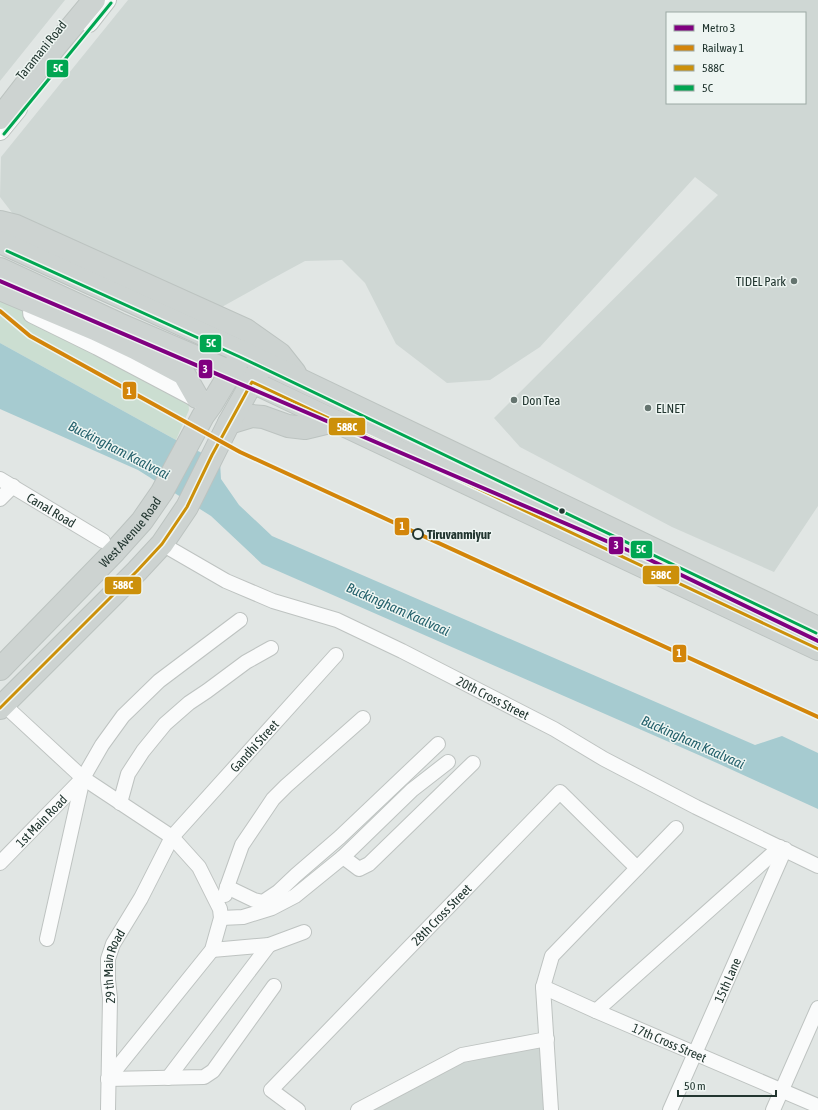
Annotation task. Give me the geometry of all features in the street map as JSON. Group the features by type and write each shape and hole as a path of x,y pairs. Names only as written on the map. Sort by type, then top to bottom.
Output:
{"main road":[{"path":"0,118 94,0"},
{"path":"0,222 16,226 246,330 280,354 252,382 212,455 187,507 162,544 2,706"},
{"path":"5,244 242,352 274,360 299,379 818,628"},
{"path":"0,269 119,324 252,382 818,648"},
{"path":"0,289 95,329 184,374 204,401"},
{"path":"0,298 98,345 204,401"},
{"name":"West Avenue Road","path":"0,669 116,550 142,521 162,492 203,416 204,401 221,368 242,352"},
{"path":"184,374 221,368"},
{"path":"229,423 252,416 263,417 288,426 305,428 334,421"}],"street":[{"name":"Taramani Road","path":"0,101 82,0"},
{"name":"Taramani Road","path":"0,131 107,0"},
{"path":"0,226 5,244"},
{"name":"Canal Road","path":"0,479 103,541"},
{"path":"0,499 12,486"},
{"name":"20th Cross Street","path":"162,544 226,581 273,601 337,620 402,651 554,730 604,759 696,807 818,866"},
{"path":"47,939 83,778 102,745 123,716 134,704 159,682 240,620"},
{"path":"120,803 128,774 143,750 165,724 189,703 246,662 271,648"},
{"name":"Gandhi Street","path":"172,837 336,655"},
{"path":"2,706 83,778 172,837 200,867 221,913"},
{"path":"108,1079 212,950 227,887 242,845 273,799 363,718"},
{"path":"227,887 254,900 263,902 278,892 345,833 438,744"},
{"path":"221,913 243,917 272,908 295,896 343,857 412,790 448,762"},
{"path":"343,857 359,868 369,864 473,764"},
{"name":"1st Main Road","path":"0,863 83,778"},
{"name":"28th Cross Street","path":"298,1110 271,1090 560,792 637,868"},
{"path":"551,1110 544,987 552,956 676,828"},
{"name":"29 th Main Road","path":"108,1110 110,998 108,959 113,944 141,898 172,837"},
{"path":"596,1010 783,848"},
{"name":"15th Lane","path":"670,1110 783,848"},
{"path":"212,950 269,945 304,932"},
{"path":"168,1078 269,945"},
{"path":"108,1079 204,1077 213,1071 274,986"},
{"name":"17th Cross Street","path":"544,987 818,1106"},
{"path":"773,1110 818,1008"},
{"path":"358,1110 462,1055 547,1039"}],"shaded area":[{"path":"0,0 65,0 0,81"},
{"path":"128,0 818,0 818,506 774,572 672,527 520,447 494,418 718,195 695,177 540,347 490,380 447,383 396,344 365,283 342,260 305,261 220,308 13,214 0,197 1,157"},
{"path":"547,1039 551,1110 358,1110 462,1055"}],"green space":[{"path":"0,295 188,399 189,410 176,440 0,343"}],"water":[{"name":"Buckingham Kaalvaai","path":"0,343 176,440 220,462 221,479 239,505 272,536 755,745 782,736 818,753 818,809 717,763 262,564 211,516 138,470 0,409"}],"metro line":[{"name":"3","path":"0,281 646,558 818,641"}],"rail line":[{"name":"1","path":"0,311 30,336 240,452 818,717"}],"transit line":[{"name":"5C","path":"4,134 111,3"},
{"name":"5C","path":"7,251 240,357 816,633"},
{"name":"588C","path":"0,708 162,544 187,507 212,455 252,382 818,649"}],"place":[{"name":"TIDEL Park","path":"794,281"},
{"name":"Don Tea","path":"514,400"},
{"name":"ELNET","path":"648,408"},
{"name":"Tiruvanmiyur","path":"418,534"}]}
